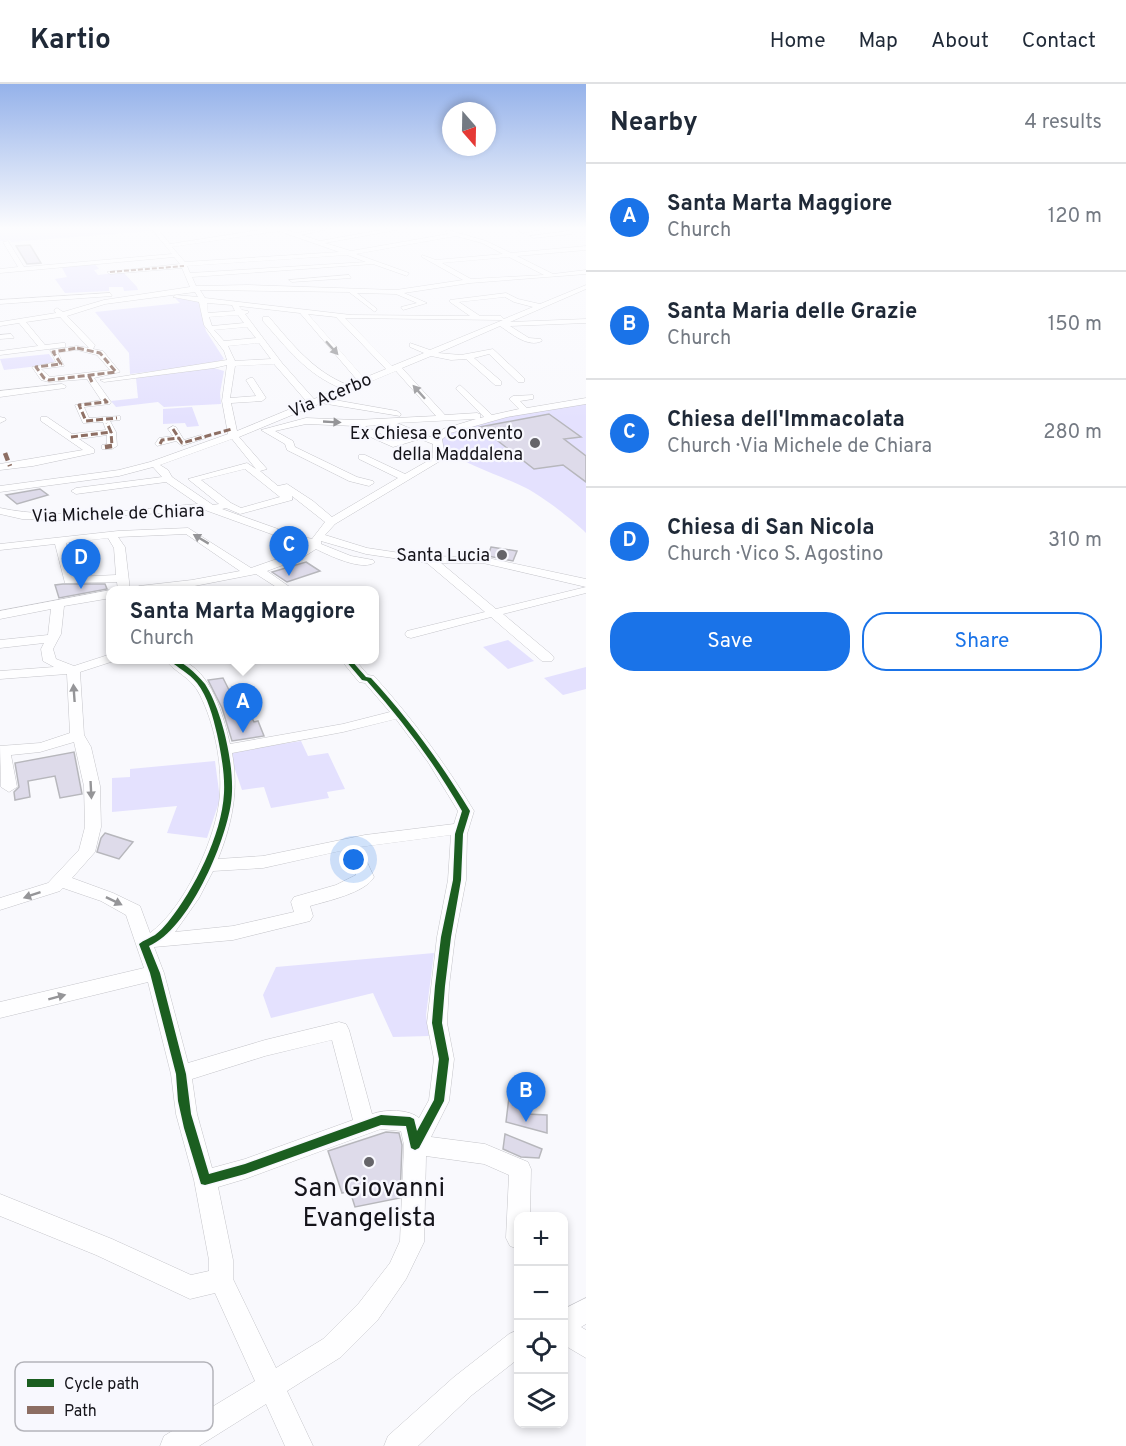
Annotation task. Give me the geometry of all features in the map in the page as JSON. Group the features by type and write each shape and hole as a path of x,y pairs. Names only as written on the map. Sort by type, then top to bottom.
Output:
{"street":[{"path":"0,324 61,315 104,302 170,292"},
{"path":"198,292 203,300 204,315 210,328 228,352 231,366 226,401 232,432 249,456 276,482 309,503 331,522"},
{"path":"237,292 239,307 249,325 276,361 317,402 423,418"},
{"path":"274,292 283,310"},
{"path":"307,292 318,315"},
{"path":"333,292 341,300"},
{"path":"343,292 396,292 424,303 403,308"},
{"path":"351,292 375,310"},
{"path":"500,292 516,301 539,306"},
{"name":"Via Acerbo","path":"232,432 317,402 428,354 468,333 500,324 573,292"},
{"path":"0,302 50,297 145,295 318,315 382,319 510,318"},
{"path":"479,318 452,301 506,295"},
{"path":"50,297 61,315 92,347"},
{"path":"348,306 357,315"},
{"path":"204,315 239,307"},
{"path":"303,313 363,382"},
{"path":"339,316 442,417"},
{"path":"266,319 313,370 330,382 348,388"},
{"path":"0,347 40,344 21,321"},
{"path":"500,324 586,321"},
{"path":"500,324 517,338 538,340"},
{"path":"210,328 249,325"},
{"path":"436,325 445,327"},
{"path":"537,332 557,331"},
{"path":"0,338 12,336"},
{"path":"221,344 262,340"},
{"path":"0,353 65,344"},
{"path":"413,345 428,354"},
{"path":"77,348 100,353 116,372 90,379 49,380 44,378 36,367 61,364 53,352 77,348"},
{"name":"Via Acerbo","path":"428,354 469,358 490,351 521,380"},
{"path":"469,358 498,383"},
{"path":"0,394 90,379 206,367 256,366 276,361"},
{"path":"90,379 107,402 79,405 86,421 117,417"},
{"path":"226,401 262,398 250,380"},
{"path":"227,392 256,388"},
{"path":"460,388 488,416"},
{"path":"525,411 513,399 530,397"},
{"path":"183,586 254,571 303,554 316,542 324,527 331,522 437,459 438,436 451,429 585,399"},
{"path":"161,441 176,434 182,443 232,432 266,430 306,421 356,423 442,417 500,417"},
{"path":"5,453 5,466 90,451 44,419"},
{"path":"419,436 393,444 362,430 360,424 386,422 438,443"},
{"path":"72,437 109,427 112,446 105,447"},
{"path":"266,430 290,443 290,448 353,479 369,483"},
{"path":"0,489 130,471 232,432"},
{"path":"362,457 405,478"},
{"path":"158,467 165,472 168,478 211,509 226,505 240,512 288,498 247,466 193,479 226,505"},
{"path":"75,491 135,479 168,478"},
{"name":"Via Michele de Chiara","path":"22,516 58,518 206,507 289,537 316,542"},
{"path":"0,511 22,516"},
{"path":"0,519 22,516"},
{"path":"0,548 112,535 188,531 280,586"},
{"path":"60,540 69,581 123,584 119,547 112,535"},
{"path":"316,542 430,559 483,560 572,580 585,588"},
{"path":"316,542 349,559 369,562"},
{"path":"430,559 547,658"},
{"path":"411,634 585,588"},
{"path":"0,615 106,595"},
{"path":"60,603 57,609 55,634 50,639 47,649 50,660 73,670"},
{"path":"0,644 50,639"},
{"path":"0,675 73,670 106,660"},
{"path":"151,941 196,888 207,865 227,803 228,775 214,711 203,687 182,664"},
{"path":"351,664 364,679 369,679 399,714 450,783 466,811 460,830 458,880 446,937 437,1023 444,1059 439,1101 415,1145"},
{"path":"0,904 54,887 87,852 93,827 92,786 82,740 77,735 73,670"},
{"path":"223,750 333,730 399,714"},
{"path":"9,787 2,751 57,743 77,735"},
{"path":"207,865 258,864 350,843 431,831 460,830"},
{"path":"151,941 267,927 304,916 300,902 342,890 366,877 350,843"},
{"path":"60,880 107,897 134,911 151,941 155,973 181,1074 181,1087 194,1143 205,1180 221,1260 221,1280 299,1446"},
{"path":"0,1010 155,973"},
{"path":"181,1074 265,1048 339,1030 365,1126"},
{"path":"205,1180 245,1169 381,1120 410,1122 415,1145 412,1242 398,1271 368,1312 332,1348 213,1422"},
{"path":"415,1145 485,1154 520,1169 519,1212"},
{"path":"0,1205 104,1247 190,1287 221,1280"},
{"path":"568,1321 586,1310"},
{"path":"568,1333 586,1345"},
{"path":"398,1446 463,1386 514,1347"},
{"path":"174,1446 198,1431"}],"shaded area":[{"path":"64,292 97,292 65,293"},
{"path":"175,298 198,300 206,331 224,359 213,364 130,374 129,353 95,312 180,303"},
{"path":"49,354 56,364 4,370 0,359"},
{"path":"214,368 224,371 220,393 221,404 164,407 158,402 116,407 111,401 138,398 136,378"},
{"path":"586,402 586,533 533,492 462,460 442,448 442,439 468,427 510,416"},
{"path":"192,407 199,426 187,427 185,423 163,424 163,409"},
{"path":"508,640 534,661 508,669 483,647"},
{"path":"586,667 586,689 563,695 544,678"},
{"path":"301,741 308,756 328,753 345,789 327,792 329,798 271,808 264,787 242,790 229,752"},
{"path":"215,761 220,799 207,838 167,833 177,806 112,812 112,778 130,777 130,769"},
{"path":"434,953 426,1015 429,1036 393,1037 373,993 271,1018 263,995 276,967"}],"building":[{"name":"Ex Chiesa e Convento della Maddalena","path":"549,414 581,437 564,439 586,456 586,482 563,465 534,469 480,427"},
{"path":"40,489 48,495 17,504 6,495"},
{"name":"Santa Lucia","path":"491,547 517,551 513,561 488,556"},
{"path":"306,562 320,571 287,582 272,572"},
{"path":"105,584 106,589 59,598 55,585"},
{"path":"223,678 236,704 244,702 254,722 258,721 264,736 232,741 222,708 208,680"},
{"path":"74,752 82,794 60,798 55,776 28,781 30,797 15,800 14,792 19,787 15,763"},
{"path":"105,833 133,842 119,859 97,852"},
{"path":"509,1097 530,1099 527,1114 547,1115 547,1133 506,1122"},
{"name":"San Giovanni Evangelista","path":"386,1132 399,1133 402,1145 400,1198 355,1207 350,1191 342,1193 328,1151"},
{"path":"505,1134 542,1149 539,1158 521,1157 503,1149"}],"marked path":[{"path":"89,376 49,380 44,378 36,367 61,364 53,352 77,348 100,353 116,372 89,376 92,382"},
{"path":"104,399 107,402 79,405 86,421 117,418"},
{"path":"71,437 111,432 107,423"},
{"path":"173,429 182,443 232,429"},
{"path":"105,447 112,446 111,432"},
{"path":"160,444 162,440 179,438"},
{"path":"5,453 10,466"}],"cycle path":[{"path":"178,664 197,679 214,711 226,760 227,803 216,842 199,882 168,928 158,937 144,944 155,973 181,1074 189,1128 205,1180 245,1169 381,1120 410,1122 415,1145 439,1101 444,1059 437,1023 440,986 446,937 457,880 459,834 466,811 409,726 383,694 369,679 364,679 351,664"}],"place":[{"name":"Ex Chiesa e Convento della Maddalena","path":"535,443"},
{"name":"Santa Lucia","path":"502,555"},
{"name":"Chiesa dell'Immacolata","path":"289,576"},
{"name":"Chiesa di San Nicola","path":"81,589"},
{"name":"Santa Marta Maggiore","path":"243,733"},
{"name":"Santa Maria delle Grazie","path":"526,1122"},
{"name":"San Giovanni Evangelista","path":"369,1162"}]}
